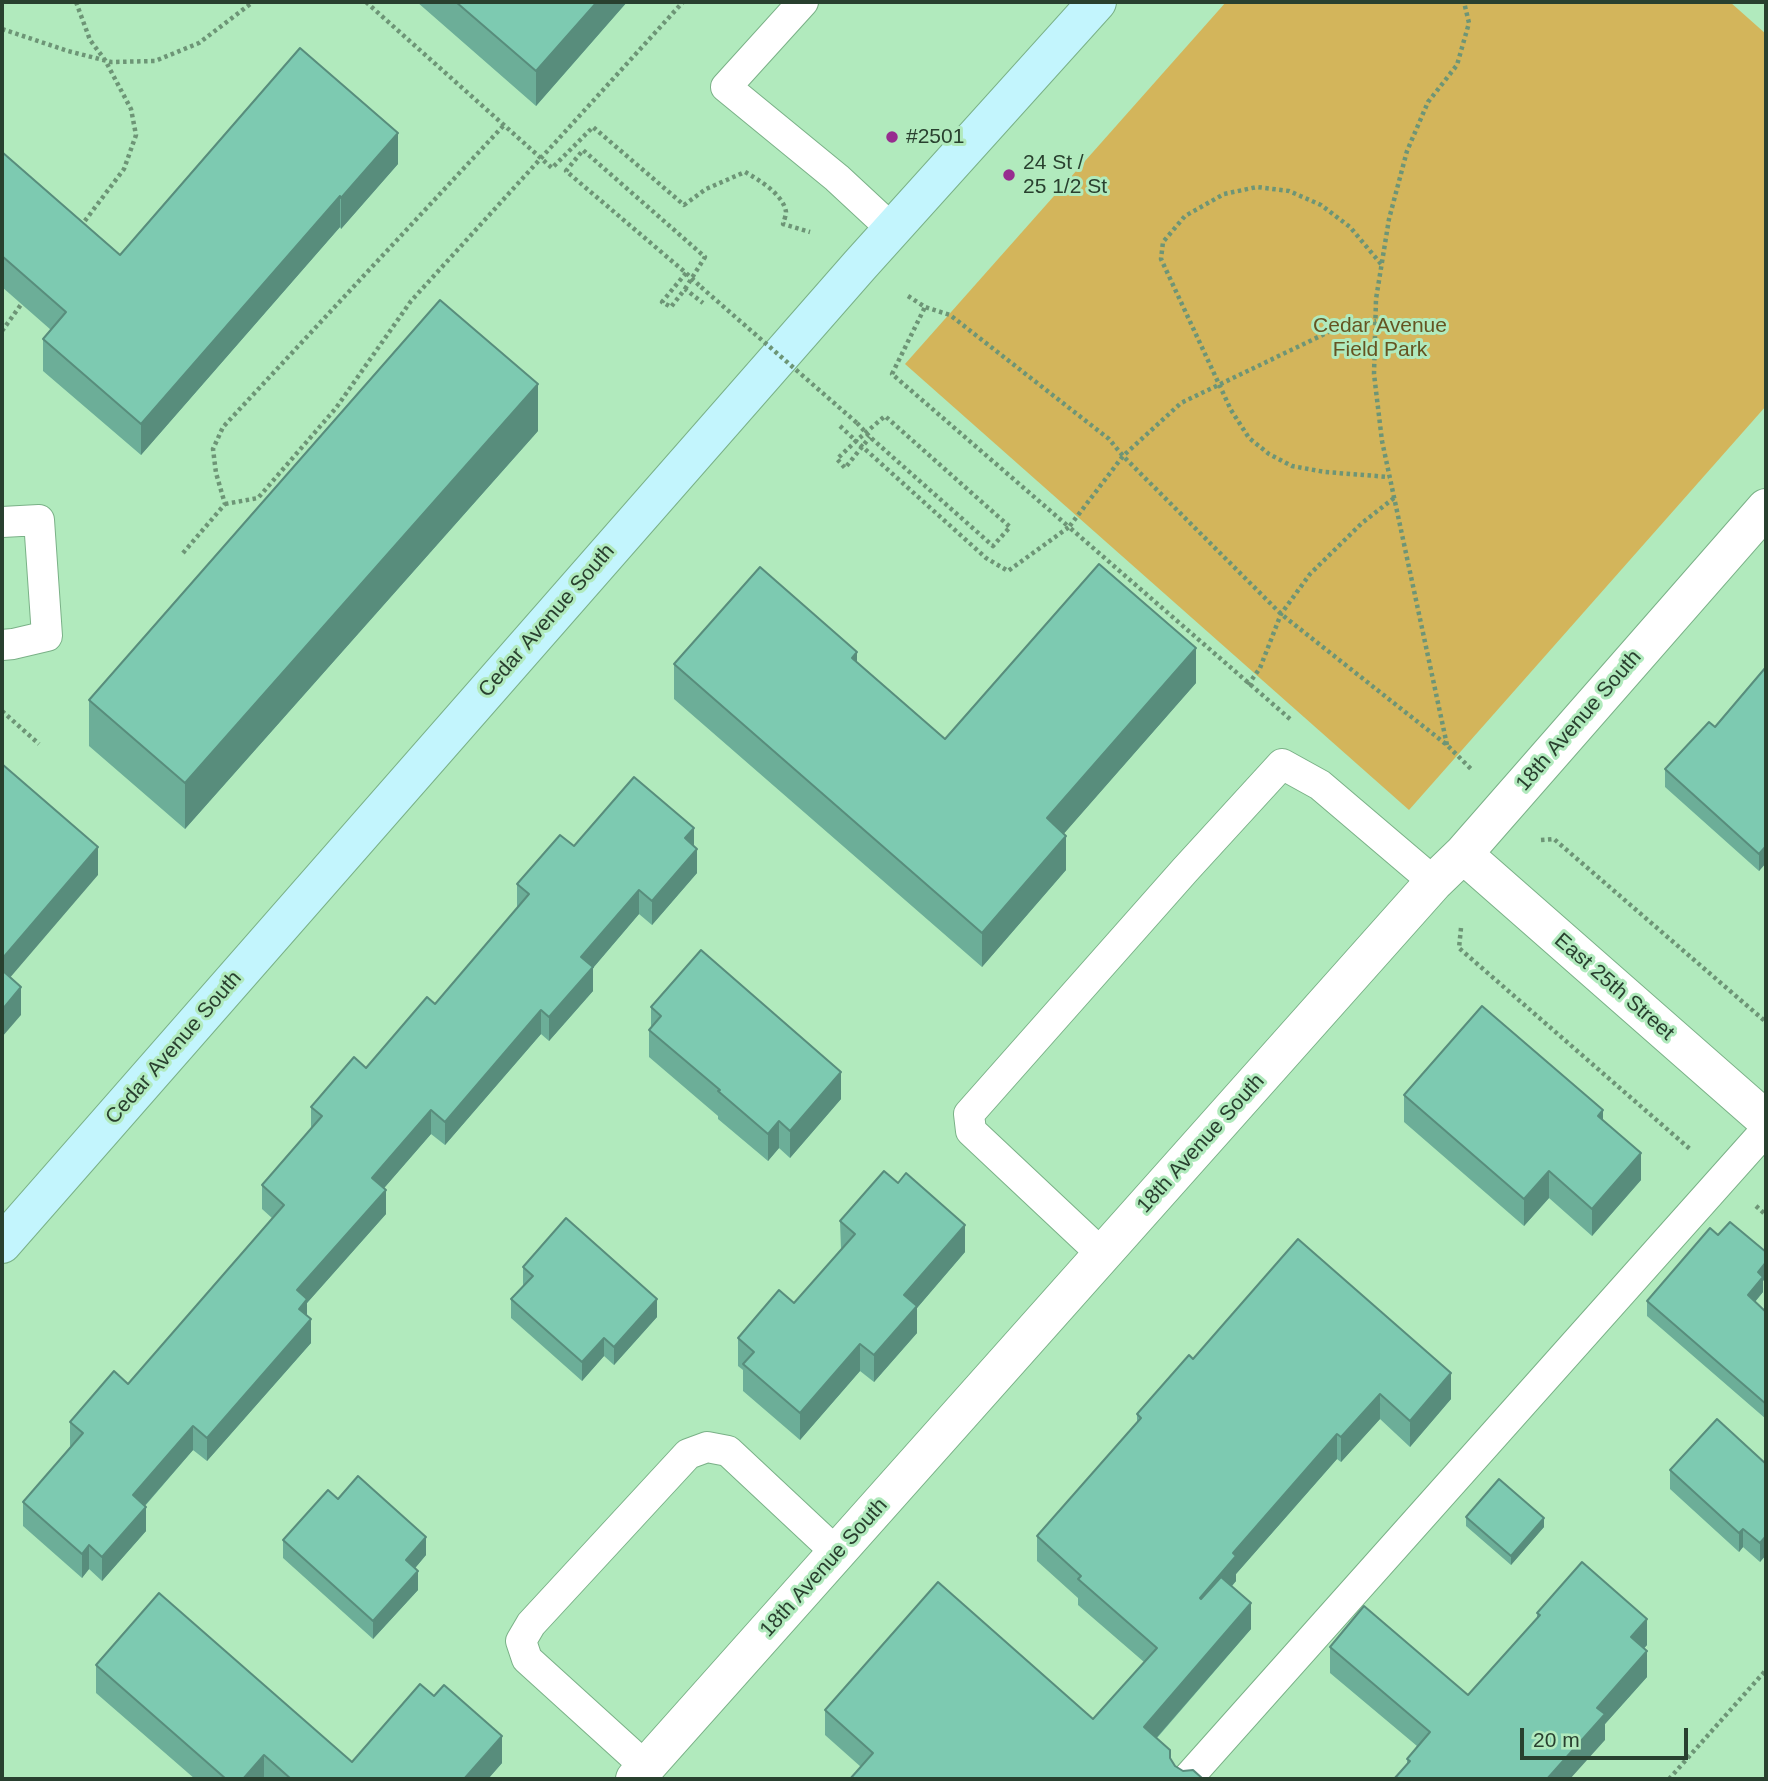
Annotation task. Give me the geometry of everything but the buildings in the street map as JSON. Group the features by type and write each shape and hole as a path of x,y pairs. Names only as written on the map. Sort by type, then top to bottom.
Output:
{"main road":[{"name":"Cedar Avenue South","path":"2,1244 851,275 1097,2"}],"street":[{"name":"18th Avenue South","path":"640,1773 1434,882 1462,854 1766,508"},
{"name":"East 25th Street","path":"1462,854 1766,1120"}],"lane":[{"path":"803,2 726,87 837,178 893,230"},
{"path":"2,522 39,520 47,636 2,645"},
{"path":"1103,1255 971,1131 969,1114 1185,870 1282,764 1320,785 1434,882"},
{"path":"1187,1779 1766,1130"},
{"path":"640,1773 527,1659 521,1641 531,1624 688,1454 708,1447 728,1451 837,1553"}],"path":[{"path":"75,233 124,169 136,135 131,109 105,60 90,40 76,2"},
{"path":"2,29 111,62 155,61 198,43 253,2"},
{"path":"366,2 552,168 593,127 684,205 706,189 745,172 764,182 783,204 786,214 783,224 810,232"},
{"path":"183,553 225,504 258,498 336,408 411,301 682,2"},
{"path":"1447,745 1389,477 1374,374 1376,299 1389,219 1407,150 1427,102 1457,65 1469,23 1464,2"},
{"path":"225,504 216,473 213,449 223,427 504,125"},
{"path":"686,272 662,302 671,307 685,289 705,257 583,150 566,170 686,272 857,423 870,437 993,546 1010,527 885,416 856,441 837,459 845,468 870,437"},
{"path":"1382,264 1350,227 1321,205 1289,191 1257,187 1224,194 1185,216 1163,242 1161,259 1231,410 1249,438 1269,454 1292,466 1325,472 1389,477"},
{"path":"685,289 703,303"},
{"path":"908,296 925,307 950,315 1109,439 1280,614 1447,745 1474,772"},
{"path":"2,331 26,298"},
{"path":"925,307 892,374 1291,720"},
{"path":"840,426 986,558 1008,571 1069,527 1123,456 1181,402 1339,327 1376,321"},
{"path":"1248,684 1260,668 1280,614 1310,575 1362,523 1394,498"},
{"path":"2,711 39,744"},
{"path":"1541,840 1554,839 1766,1022"},
{"path":"1461,924 1459,948 1766,1215"},
{"path":"1669,1779 1766,1670"}],"green space":[{"name":"Cedar Avenue Field Park","path":"1226,2 1730,2 1766,34 1766,406 1409,810 905,364"}],"place":[{"name":"#2501","path":"892,137"},
{"name":"24 St / 25 1/2 St","path":"1009,175"}]}
